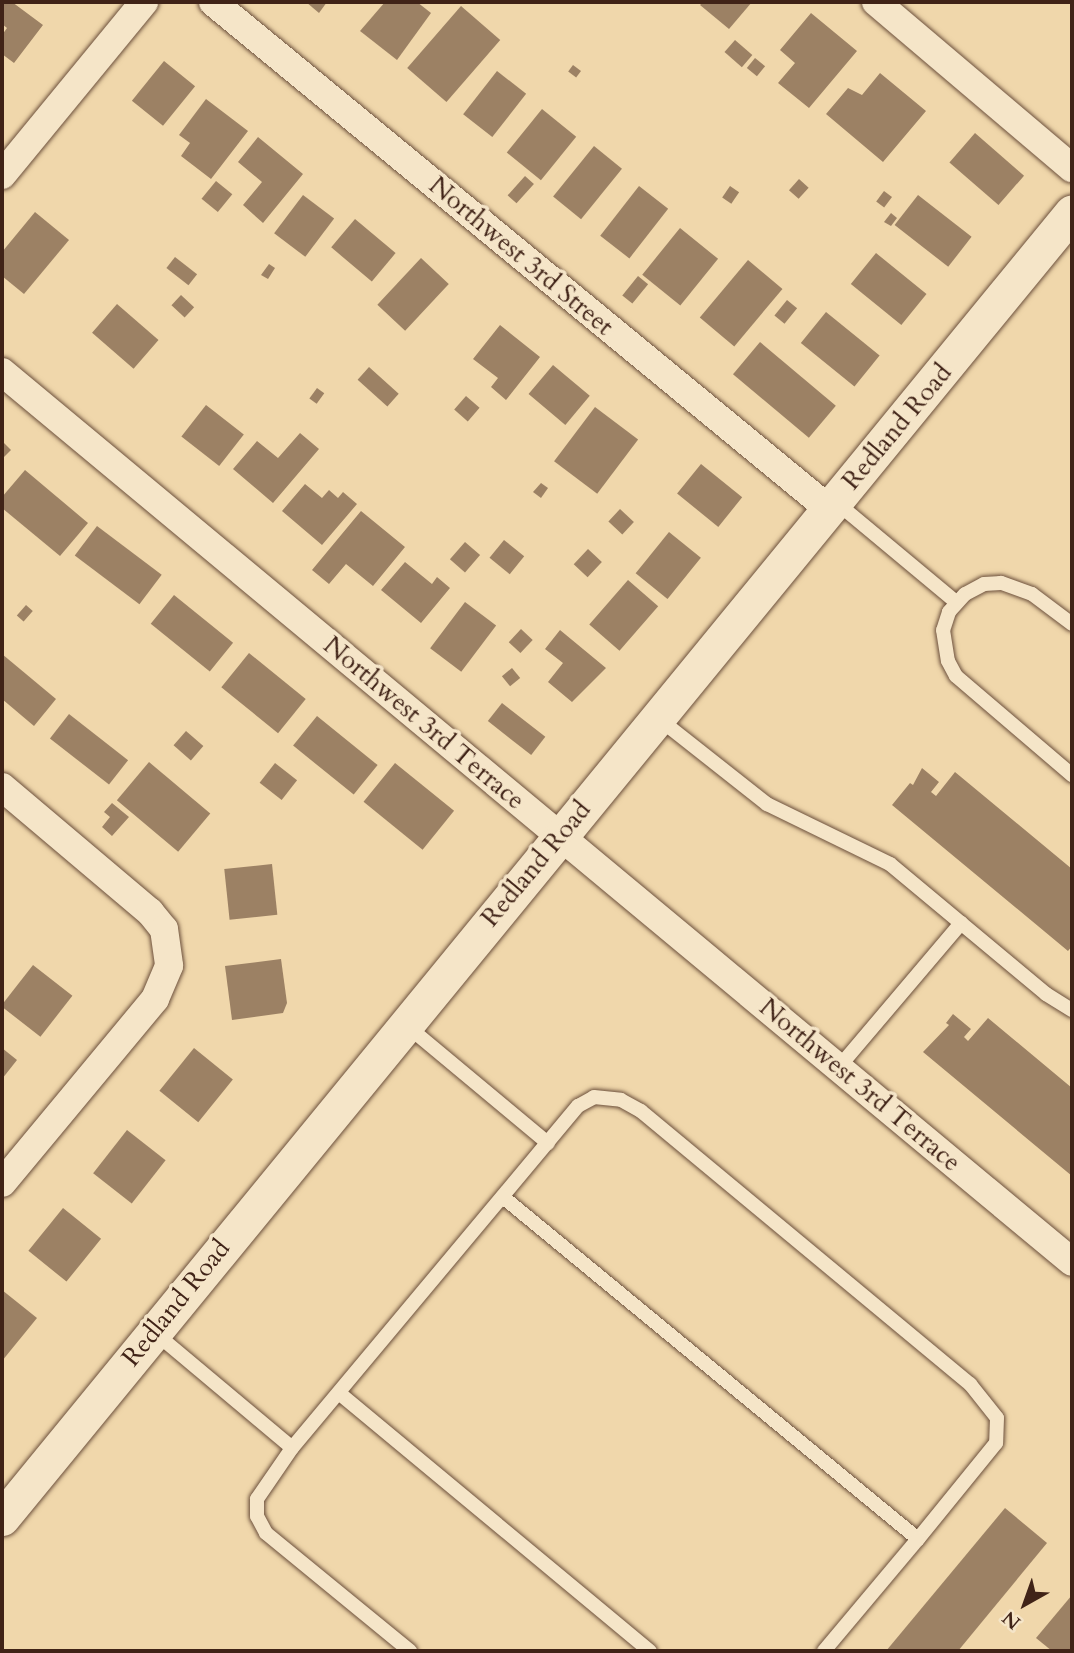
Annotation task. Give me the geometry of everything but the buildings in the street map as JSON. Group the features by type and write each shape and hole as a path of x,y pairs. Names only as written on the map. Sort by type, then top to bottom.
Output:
{"street":[{"name":"Northwest 3rd Street","path":"213,2 832,505"},
{"path":"876,2 1072,168"},
{"path":"2,175 133,5"},
{"name":"Redland Road","path":"2,1518 404,1023 832,505 1068,226"},
{"name":"Northwest 3rd Terrace","path":"2,372 1072,1262"},
{"path":"2,787 150,912 164,929 168,947 165,981 155,999 2,1183"}],"lane":[{"path":"832,505 956,602"},
{"path":"1072,624 1032,594 1001,583 973,588 956,602 943,630 944,647 956,676 1072,775"},
{"path":"657,717 755,796 877,855 1072,1010"},
{"path":"839,1067 961,923"},
{"path":"404,1023 548,1143"},
{"path":"410,1651 275,1542 260,1524 257,1508 260,1492 292,1448 548,1143 589,1098 610,1097 632,1105 981,1395 997,1418 996,1443 824,1651"},
{"path":"503,1197 918,1539"},
{"path":"153,1331 292,1448"},
{"path":"339,1392 650,1651"}]}
